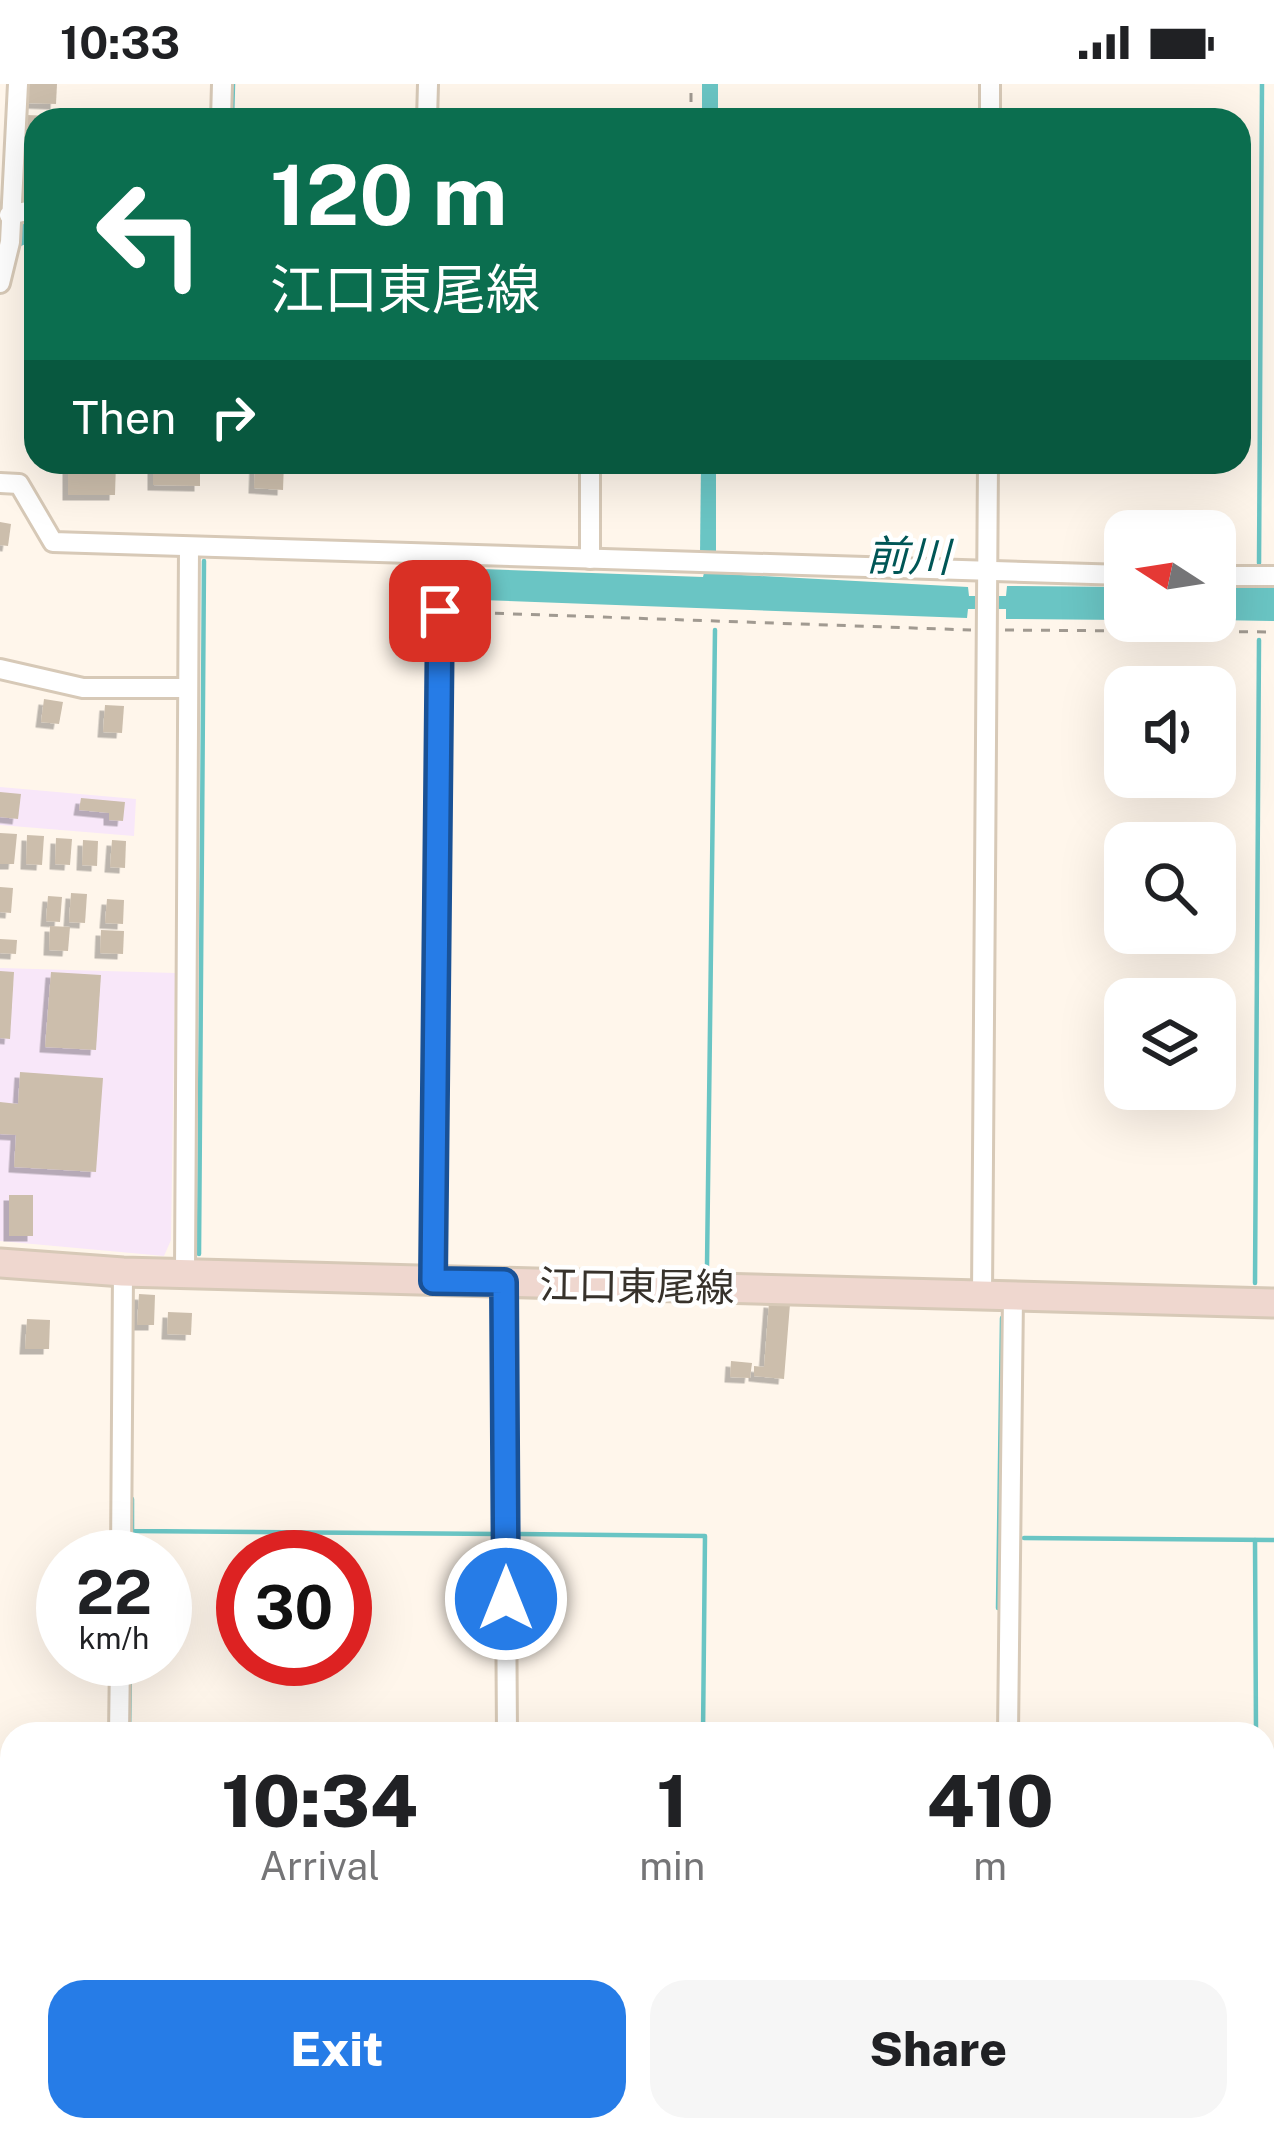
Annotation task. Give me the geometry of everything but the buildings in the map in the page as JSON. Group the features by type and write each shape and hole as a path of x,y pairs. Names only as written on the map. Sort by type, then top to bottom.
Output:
{"main road":[{"name":"江口東尾線","path":"0,1263 184,1274 1274,1303"}],"street":[{"path":"0,283 10,242 6,213 18,84"},
{"path":"590,474 590,560"},
{"path":"982,1295 988,474"},
{"path":"0,483 20,484 53,542 590,560 987,603 1104,579"},
{"path":"184,1274 189,548"},
{"path":"433,1281 440,556"},
{"path":"1236,576 1274,576"},
{"path":"0,669 83,688 188,688"},
{"path":"121,1530 124,1272"},
{"path":"504,1282 507,1722"},
{"path":"1008,1722 1013,1296"},
{"path":"119,1722 120,1686"}],"path":[{"path":"440,611 987,603 1274,632"}],"shaded area":[{"path":"0,787 136,799 134,836 0,825"},
{"path":"0,968 175,973 171,1240 164,1256 0,1241"}],"water":[{"path":"702,84 718,84 718,108 702,108"},
{"path":"701,474 716,474 716,556 700,556"},
{"path":"454,568 703,577 704,573 968,587 969,596 1006,596 1007,586 1104,587 1104,620 1006,619 1006,609 968,609 967,618 453,599"},
{"path":"1236,587 1274,588 1274,621 1236,620"}],"waterway":[{"path":"232,108 233,84"},
{"path":"1259,563 1262,84"},
{"name":"前川","path":"0,238 24,229"},
{"path":"199,1254 204,561"},
{"path":"707,1266 715,630"},
{"path":"1255,1283 1259,640"},
{"path":"998,1608 1002,1318"},
{"path":"132,1499 132,1531 497,1534"},
{"path":"518,1534 705,1536 703,1722"},
{"path":"1024,1538 1274,1540"},
{"path":"1255,1540 1256,1722"},
{"path":"129,1722 130,1686"}],"route":[{"path":"440,611 433,1281 504,1282 506,1599"}]}
